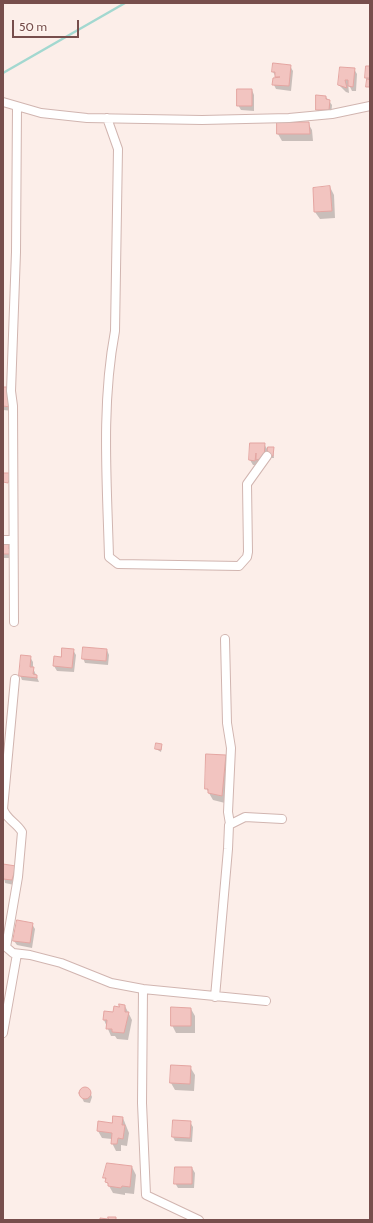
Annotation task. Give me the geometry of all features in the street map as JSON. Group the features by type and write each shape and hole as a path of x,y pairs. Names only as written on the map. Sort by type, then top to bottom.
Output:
{"street":[{"path":"3,102 41,113 87,118 202,120 289,118 332,114 370,106"},
{"path":"14,622 12,540 13,406 11,391 16,252 17,107"},
{"path":"107,118 118,149 115,331 110,356 106,452 109,557 118,564 239,566 247,557 248,552 247,484 267,456"},
{"path":"3,540 12,540"},
{"path":"215,997 230,824 228,812 231,748 227,723 225,639"},
{"path":"14,679 3,809 6,817 19,826 22,832 18,877 4,947 13,953 30,955 61,963 112,983 143,989 266,1001"},
{"path":"230,824 246,817 282,819"},
{"path":"3,1033 17,954"},
{"path":"143,989 142,1103 146,1195 199,1220"}],"building":[{"path":"273,63 291,65 289,86 272,85 273,78 280,77 275,77 275,72 272,72"},
{"path":"366,66 370,66 370,78 365,78"},
{"path":"340,67 355,68 353,87 348,86 348,80 345,80 347,88 338,85"},
{"path":"367,79 370,80 370,87 366,87"},
{"path":"237,89 252,89 252,106 237,106"},
{"path":"316,95 326,96 326,99 330,100 329,110 316,110"},
{"path":"277,122 309,122 310,134 277,134"},
{"path":"330,186 332,211 314,212 313,188"},
{"path":"3,387 11,387 10,407 3,406"},
{"path":"250,443 265,443 264,458 256,460 256,453 255,461 249,460"},
{"path":"268,447 274,447 273,456 267,456"},
{"path":"3,473 12,473 12,480 9,480 8,483 3,482"},
{"path":"3,543 9,543 9,549 13,549 12,554 3,554"},
{"path":"83,647 107,649 106,661 82,659"},
{"path":"62,648 74,649 72,668 53,666 54,656 61,657"},
{"path":"21,655 31,656 30,667 34,667 33,674 37,675 37,678 19,676"},
{"path":"156,743 162,744 161,750 155,749"},
{"path":"206,754 226,755 222,796 208,793 208,789 205,789"},
{"path":"3,864 16,866 12,880 3,879"},
{"path":"17,920 33,923 30,943 13,941"},
{"path":"119,1004 125,1005 125,1012 129,1012 124,1033 112,1032 112,1029 106,1029 107,1020 103,1020 104,1011 113,1012 114,1006 119,1007"},
{"path":"171,1007 191,1008 191,1026 171,1026"},
{"path":"171,1065 191,1066 190,1084 170,1083"},
{"path":"85,1087 89,1089 91,1093 89,1097 85,1099 81,1097 79,1093 81,1089"},
{"path":"113,1116 123,1117 122,1125 125,1125 123,1139 118,1138 117,1144 111,1144 112,1133 97,1131 98,1121 112,1123"},
{"path":"173,1120 191,1121 190,1138 172,1137"},
{"path":"107,1163 132,1166 130,1187 122,1186 121,1188 108,1186 108,1183 105,1182 106,1178 103,1178"},
{"path":"175,1167 192,1167 192,1184 174,1184"},
{"path":"108,1217 116,1217 116,1220 100,1220 100,1218 108,1219"}],"waterway":[{"path":"3,73 125,3"}]}
